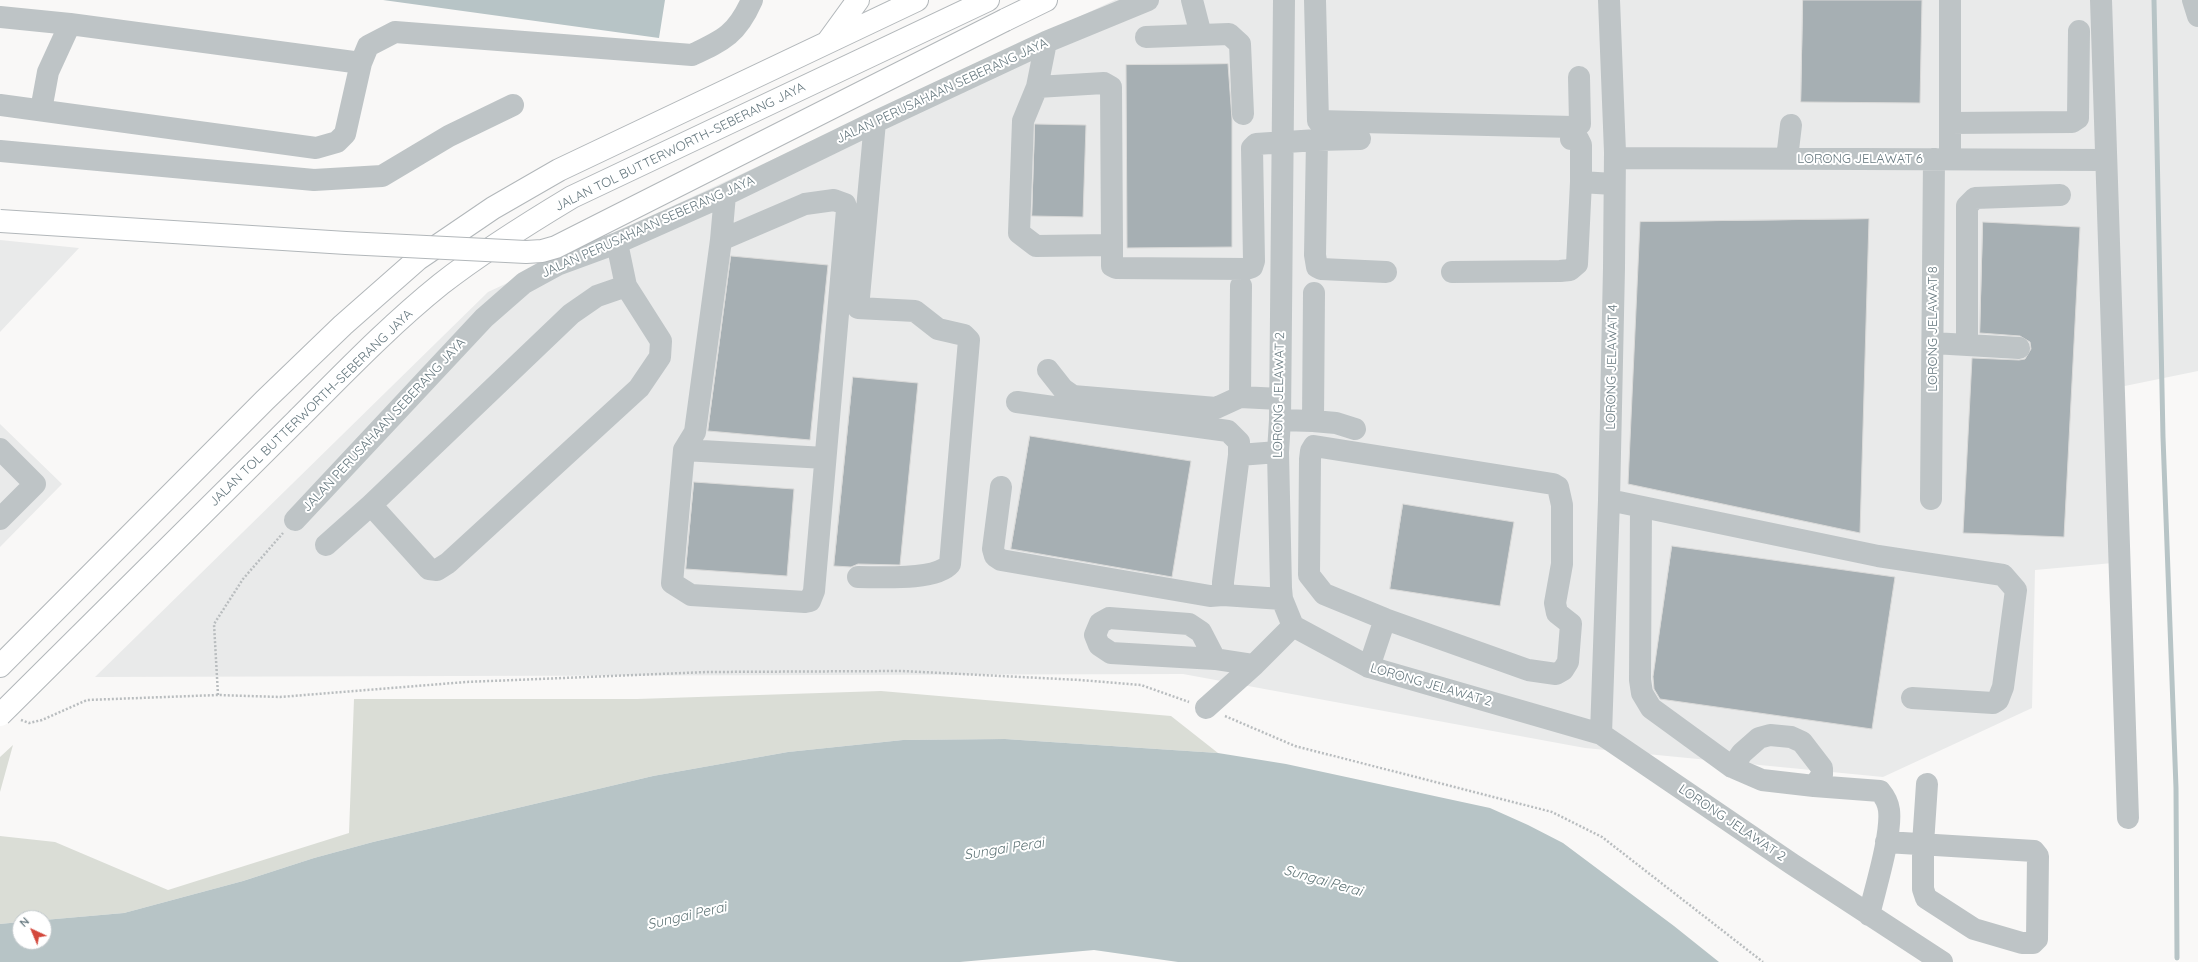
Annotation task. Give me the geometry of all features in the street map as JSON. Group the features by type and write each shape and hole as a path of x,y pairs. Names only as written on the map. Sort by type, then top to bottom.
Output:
{"highway":[{"path":"827,42 858,0"},
{"path":"0,666 265,400 343,326 418,259 493,208 559,170 917,0"},
{"name":"JALAN TOL BUTTERWORTH–SEBERANG JAYA","path":"7,716 374,343 440,285 509,235 572,197 988,0"},
{"path":"0,221 346,243 526,252 542,251 556,247 1046,0"}],"street":[{"path":"0,105 316,148 336,142 345,134 360,63 368,46 395,32 692,55 724,40 743,20 752,0"},
{"name":"JALAN PERUSAHAAN SEBERANG JAYA","path":"295,520 484,318 524,283 557,265 618,243 725,195 875,122 1046,42 1148,0"},
{"path":"1192,0 1201,36"},
{"name":"LORONG JELAWAT 2","path":"1284,0 1280,410 1278,452 1282,599 1293,626 1369,667 1601,734 1942,962"},
{"path":"1314,0 1318,121 1573,128 1580,124 1579,77"},
{"name":"LORONG JELAWAT 4","path":"1601,734 1609,500 1613,184 1615,158 1608,0"},
{"name":"LORONG JELAWAT 8","path":"1931,499 1933,343 1942,159 1951,123 1950,0"},
{"path":"2101,0 2128,818"},
{"path":"2193,0 2198,16"},
{"path":"0,16 360,63"},
{"path":"41,110 48,72 70,24"},
{"path":"1951,123 2072,122 2078,118 2079,31"},
{"path":"1146,37 1229,34 1240,44 1243,114"},
{"path":"1046,42 1037,87 1023,121 1018,233 1036,246 1112,245"},
{"path":"1037,87 1104,83 1111,87 1112,266 1116,268 1246,269 1252,267 1254,261 1252,148 1256,144 1360,139"},
{"path":"0,151 314,180 382,176 449,136 513,105"},
{"path":"858,577 900,578 941,571 950,564 969,340 964,335 938,329 915,311 858,308 875,122"},
{"path":"1787,158 1791,125"},
{"path":"1452,272 1560,272 1570,270 1577,264 1581,182 1581,145 1578,139 1571,139"},
{"path":"1317,140 1315,255 1317,266 1321,269 1386,272"},
{"name":"LORONG JELAWAT 6","path":"1615,158 2106,160"},
{"path":"1581,182 1613,184"},
{"path":"721,240 805,204 834,200 845,204 847,210 814,590 810,601 691,594 672,583 684,450 695,432 721,240 725,195"},
{"path":"1967,345 1968,206 1975,198 2060,195"},
{"path":"371,505 429,569 438,570 448,563 638,388 660,357 661,341 626,286 618,243"},
{"path":"326,545 371,505 571,314 597,296 626,286"},
{"path":"1240,397 1241,286"},
{"path":"1313,421 1314,293"},
{"path":"1933,343 2019,348"},
{"path":"1048,370 1063,389 1073,396 1216,408 1240,397 1313,421 1336,423 1355,428"},
{"path":"1017,402 1228,430 1239,442 1223,582 1224,595"},
{"path":"1314,446 1553,484 1558,487 1562,505 1562,564 1555,603 1557,613 1571,624 1568,662 1564,670 1556,674 1528,670 1385,619 1324,594 1309,576 1310,459 1311,450 1314,446"},
{"path":"0,449 35,484 0,520"},
{"path":"684,450 825,458"},
{"path":"1238,455 1278,452"},
{"path":"1001,487 993,549 995,556 1001,560 1210,596 1224,595 1282,599"},
{"path":"1609,500 1878,556 2003,575 2016,590 2003,687 1998,700 1993,703 1912,698"},
{"path":"1640,507 1640,680 1642,693 1651,708 1732,767 1762,780 1880,791 1887,799 1890,811 1886,842 1869,914"},
{"path":"1215,658 1201,632 1189,624 1109,618 1100,623 1095,635 1099,645 1111,653 1215,658 1254,665"},
{"path":"1369,667 1385,619"},
{"path":"1206,708 1254,665 1293,626"},
{"path":"1732,767 1742,753 1759,738 1770,735 1791,736 1802,742 1822,768 1822,775 1814,786"},
{"path":"1886,842 1923,844 2034,850 2037,853 2037,939 2033,943 2022,943 1974,929 1926,898 1923,889 1923,844 1927,784"}],"path":[{"name":"JALAN PERUSAHAAN SEBERANG JAYA","path":"218,695 214,624 243,579 295,520"},
{"path":"7,716 29,723 42,720 87,700 218,695 280,697 466,682 707,672 902,671 1080,680 1141,685 1206,708 1295,746 1552,812 1602,837 1763,962"}],"shaded area":[{"path":"1115,0 2198,0 2198,371 2115,388 2113,563 2035,570 2032,708 1883,777 1585,748 1183,674 95,677 488,292"},
{"path":"0,240 79,248 0,332"},
{"path":"0,424 62,484 0,547"},
{"path":"881,691 1171,716 1218,753 1005,739 903,740 788,752 653,776 373,842 314,858 243,881 124,913 52,919 52,910 12,910 12,923 0,924 0,836 55,842 168,890 349,833 354,699 637,699"},
{"path":"13,745 0,792 0,757"}],"water":[{"path":"383,0 665,0 659,38"},
{"name":"Sungai Perai","path":"1005,739 1218,753 1286,764 1490,808 1563,843 1674,926 1719,962 1178,962 1094,950 960,962 0,962 0,924 12,923 12,950 52,950 52,919 124,913 243,881 314,858 373,842 653,776 788,752 903,740"}],"building":[{"path":"1803,0 1922,0 1920,103 1801,102"},
{"path":"1228,64 1232,119 1232,247 1127,248 1126,65"},
{"path":"1035,124 1086,125 1083,217 1032,216"},
{"path":"1869,219 1860,533 1628,484 1640,222"},
{"path":"1983,222 2080,227 2064,537 1963,533 1972,358 2019,360 2025,359 2031,349 2030,342 2020,336 1980,333"},
{"path":"731,256 828,265 810,440 708,431"},
{"path":"853,377 918,383 900,565 858,564 851,567 834,566"},
{"path":"1030,436 1191,461 1172,577 1011,549"},
{"path":"694,482 794,489 787,576 686,569"},
{"path":"1403,504 1514,522 1500,606 1390,589"},
{"path":"1672,546 1895,577 1872,729 1660,699 1654,689 1653,677"}],"waterway":[{"path":"2154,0 2163,437 2176,788 2177,958"}]}
